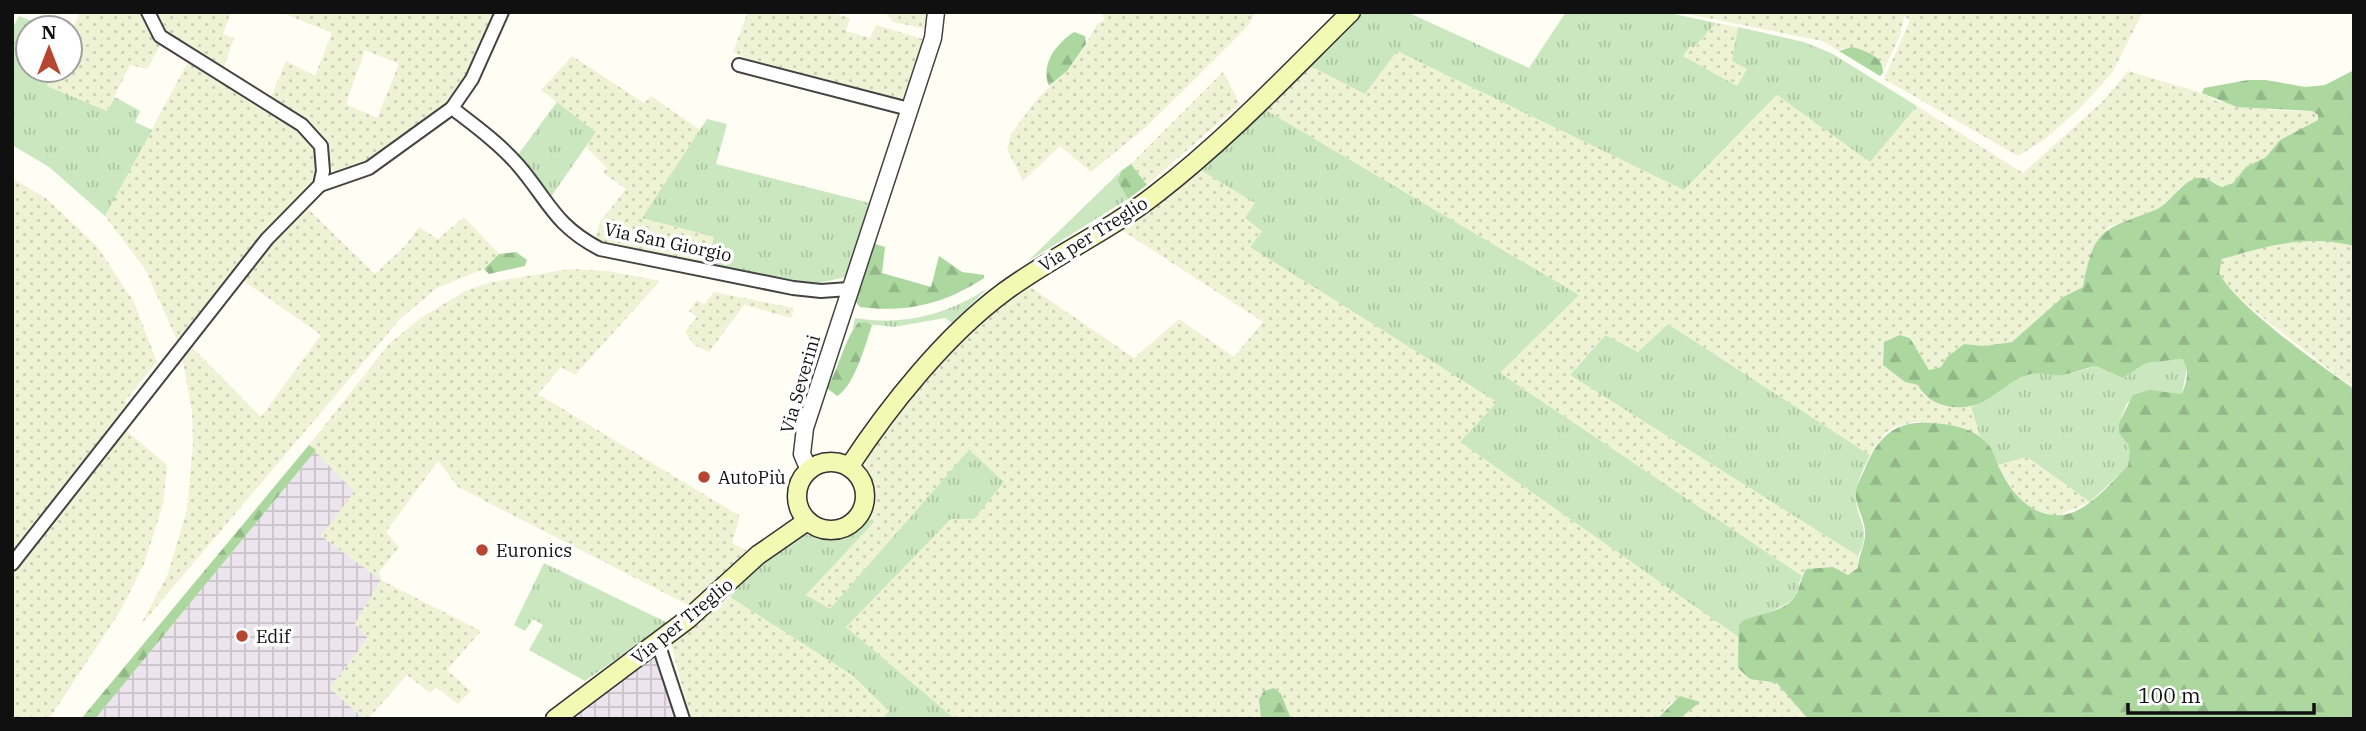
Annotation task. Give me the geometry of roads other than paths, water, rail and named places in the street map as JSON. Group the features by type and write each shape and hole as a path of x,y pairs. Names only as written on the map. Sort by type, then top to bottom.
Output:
{"main road":[{"name":"Via per Treglio","path":"849,467 901,397 989,305 1173,181 1248,114 1351,12"},
{"path":"825,463 849,467 863,483 865,493 865,503 854,522 846,527 825,530 807,521 796,498 799,483 809,470 825,463"},
{"name":"Via per Treglio","path":"555,719 658,643 699,610 758,555 807,521"}],"street":[{"path":"148,12 160,36 302,125 321,146 323,171 320,185"},
{"path":"12,564 267,239 320,185 369,168 452,107 472,79 502,12"},
{"path":"849,289 933,38 936,12"},
{"path":"739,65 909,109"},
{"name":"Via San Giorgio","path":"452,107 518,165 561,223 580,239 600,249 793,288 821,291 849,289"},
{"name":"Via Severini","path":"809,470 802,454 804,435 849,289"},
{"path":"658,643 683,719"}],"place":[{"name":"AutoPiù","path":"704,477"},
{"name":"Euronics","path":"482,550"},
{"name":"Edif","path":"242,636"}]}
